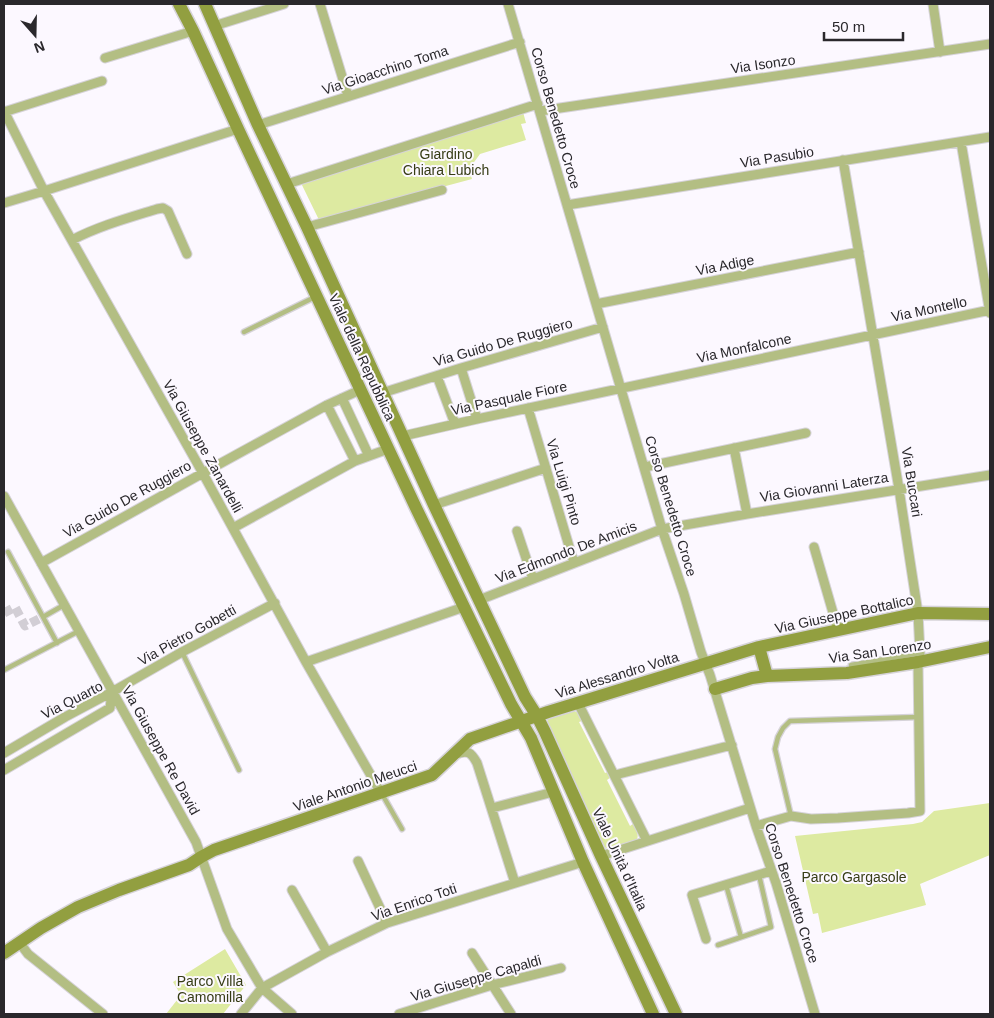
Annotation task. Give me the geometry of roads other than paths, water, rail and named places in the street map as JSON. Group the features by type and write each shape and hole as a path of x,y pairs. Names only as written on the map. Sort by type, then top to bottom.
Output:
{"main road":[{"name":"Viale della Repubblica","path":"179,4 388,449 521,722"},
{"name":"Viale della Repubblica","path":"205,4 258,125 308,227 434,505 525,696 537,716"},
{"name":"Via Giuseppe Bottalico","path":"706,663 759,647 918,612 990,614"},
{"path":"759,647 767,676"},
{"name":"Via San Lorenzo","path":"715,689 752,678 847,673 919,658 990,647"},
{"name":"Via Alessandro Volta","path":"537,716 706,663"},
{"name":"Viale Antonio Meucci","path":"4,953 78,907 189,865 214,850 432,775 470,739 537,716"},
{"name":"Viale Unità d'Italia","path":"537,716 676,1014"},
{"path":"521,722 531,738 583,862 653,1014"},
{"path":"622,946 630,938 640,937"}],"street":[{"path":"214,26 284,4"},
{"path":"320,4 348,96"},
{"name":"Corso Benedetto Croce","path":"510,4 662,529 701,652 715,689 750,808 816,1014"},
{"path":"933,4 940,52"},
{"path":"106,58 193,31"},
{"name":"Via Gioacchino Toma","path":"258,125 520,42"},
{"name":"Via Isonzo","path":"287,184 539,108 990,44"},
{"path":"4,111 102,81"},
{"name":"Via Giuseppe Zanardelli","path":"4,111 44,192 381,793"},
{"path":"4,203 44,192 238,129"},
{"name":"Via Pasubio","path":"567,205 990,138"},
{"path":"962,142 990,311"},
{"name":"Via Buccari","path":"791,816 812,819 838,818 908,814 920,811 918,612 843,160"},
{"path":"308,227 442,190"},
{"path":"72,240 108,224 163,208 168,211 187,254"},
{"name":"Via Adige","path":"596,304 859,252"},
{"name":"Via Montello","path":"873,336 990,311"},
{"name":"Via Guido De Ruggiero","path":"382,393 603,327"},
{"name":"Via Monfalcone","path":"621,388 873,336"},
{"path":"461,368 477,419"},
{"path":"437,376 454,424"},
{"name":"Via Pasquale Fiore","path":"402,436 621,388"},
{"name":"Via Guido De Ruggiero","path":"41,563 327,405 360,390"},
{"path":"342,398 369,456"},
{"path":"327,405 355,461"},
{"name":"Via Luigi Pinto","path":"528,408 574,563"},
{"path":"645,467 806,433"},
{"path":"734,448 747,514"},
{"path":"233,528 355,461 388,449"},
{"path":"434,505 546,468"},
{"name":"Via Giovanni Laterza","path":"662,529 990,474"},
{"name":"Via Giuseppe Re David","path":"4,496 196,842 227,929 262,988 292,1014"},
{"path":"4,518 14,515"},
{"name":"Via Edmondo De Amicis","path":"479,600 662,529"},
{"path":"517,531 533,579"},
{"path":"814,547 838,630"},
{"name":"Via Pietro Gobetti","path":"112,692 274,603"},
{"path":"306,662 464,607"},
{"name":"Via Quarto","path":"4,753 112,692"},
{"name":"Via Quarto","path":"4,770 110,708 112,692"},
{"path":"578,703 647,841"},
{"path":"65,717 72,730"},
{"path":"614,776 732,745"},
{"path":"454,754 464,751 470,753 477,763 515,883"},
{"path":"492,808 553,792"},
{"path":"601,856 750,808"},
{"path":"756,826 791,816"},
{"path":"358,861 387,923"},
{"name":"Via Enrico Toti","path":"262,988 327,952 387,923 583,862"},
{"path":"706,939 692,895 771,871"},
{"path":"292,890 327,952"},
{"path":"19,942 28,954 103,1014"},
{"path":"472,953 511,1014"},
{"name":"Via Giuseppe Capaldi","path":"399,1014 492,985 561,968"},
{"path":"241,1014 262,988"}],"lane":[{"path":"244,332 316,297"},
{"path":"8,552 57,643"},
{"path":"43,617 64,605"},
{"path":"4,670 79,631"},
{"path":"182,652 239,770"},
{"path":"851,665 919,658"},
{"path":"791,816 775,749 778,737 790,721 919,717"},
{"path":"381,793 402,829"},
{"path":"718,944 771,927 759,875"},
{"path":"726,885 741,937"}],"tunnel":[{"path":"4,613 15,607 25,626 43,617"}],"park label":[{"name":"Giardino Chiara Lubich","path":"446,162"},
{"name":"Parco Gargasole","path":"854,877"},
{"name":"Parco Villa Camomilla","path":"210,990"}]}
